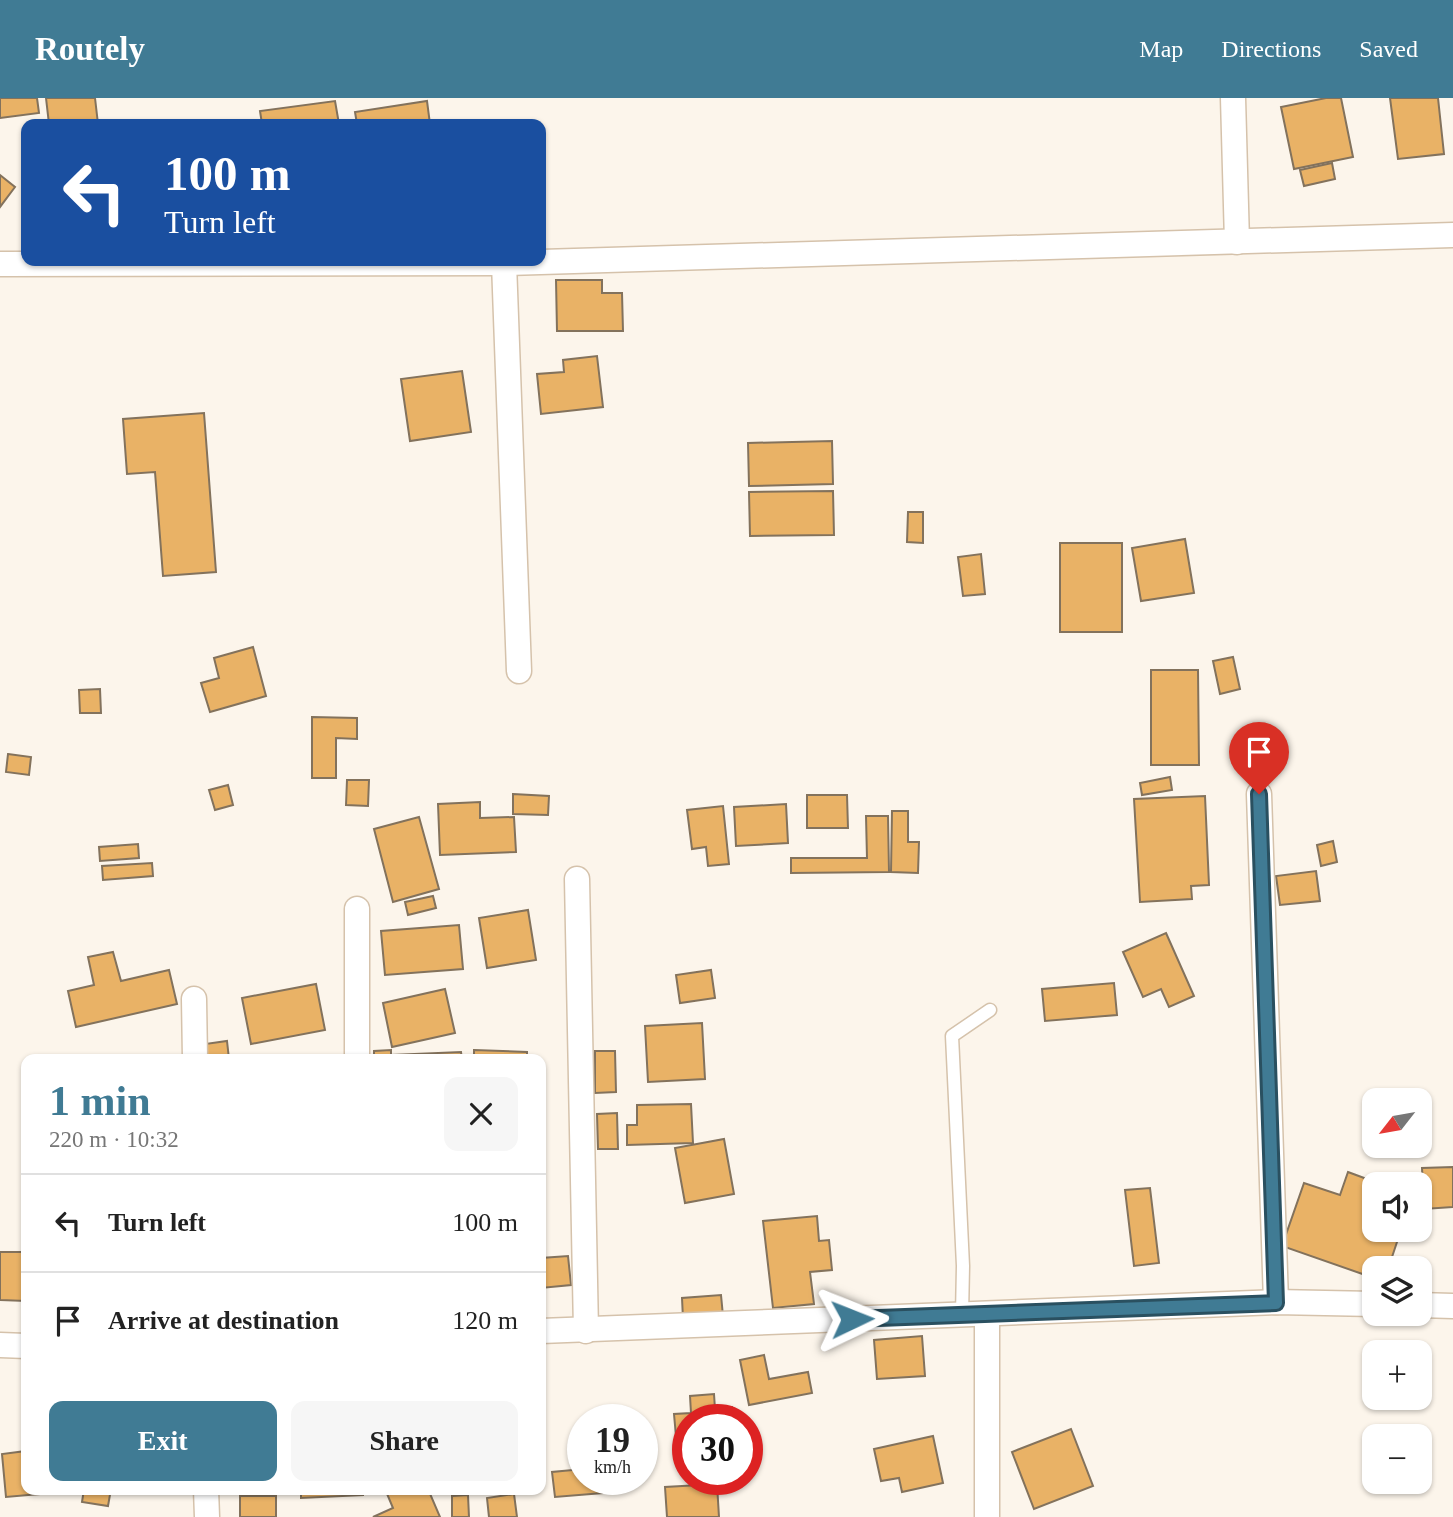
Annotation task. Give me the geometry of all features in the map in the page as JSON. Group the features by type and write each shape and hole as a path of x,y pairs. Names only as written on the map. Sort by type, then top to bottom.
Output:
{"street":[{"path":"1233,98 1237,242"},
{"path":"546,262 1453,235"},
{"path":"0,264 21,264"},
{"path":"503,266 519,671"},
{"path":"1259,794 1276,1303"},
{"path":"577,879 586,1331"},
{"path":"357,909 357,1054"},
{"path":"194,999 195,1054"},
{"path":"546,1331 1276,1303 1362,1304"},
{"path":"1432,1305 1453,1306"},
{"path":"974,1315 986,1517"},
{"path":"0,1345 21,1346"},
{"path":"206,1495 207,1517"}],"lane":[{"path":"974,1315 963,1266 952,1036 990,1010"}],"building":[{"path":"0,98 37,98 39,113 0,118"},
{"path":"46,98 95,98 97,119 48,119"},
{"path":"1326,98 1341,98 1353,157 1294,169 1281,107"},
{"path":"1390,98 1438,98 1444,154 1398,159"},
{"path":"335,101 338,119 261,119 260,111"},
{"path":"427,101 429,119 356,119 355,112"},
{"path":"1332,163 1335,179 1304,186 1300,170"},
{"path":"0,175 15,187 0,207"},
{"path":"556,280 602,280 602,293 622,293 623,331 557,331"},
{"path":"597,356 603,407 541,414 537,374 564,372 563,360"},
{"path":"462,371 471,432 410,441 401,379"},
{"path":"204,413 216,572 163,576 155,472 127,474 123,419"},
{"path":"832,441 833,484 749,486 748,443"},
{"path":"833,491 834,535 750,536 749,492"},
{"path":"908,512 923,512 923,543 907,542"},
{"path":"1185,539 1194,593 1141,601 1132,548"},
{"path":"1060,543 1122,543 1122,632 1060,632"},
{"path":"981,554 985,594 963,596 958,557"},
{"path":"253,647 266,696 210,712 201,683 219,678 214,658"},
{"path":"1233,657 1240,689 1220,694 1213,661"},
{"path":"1151,670 1198,670 1199,765 1151,765"},
{"path":"100,689 101,713 80,713 79,690"},
{"path":"312,717 357,718 357,739 336,738 336,778 312,778"},
{"path":"8,754 31,757 29,775 6,772"},
{"path":"1170,777 1172,790 1142,795 1140,783"},
{"path":"347,780 369,780 368,806 346,805"},
{"path":"228,785 233,805 215,810 209,790"},
{"path":"513,794 549,796 548,815 513,814"},
{"path":"807,795 847,795 848,828 807,828"},
{"path":"1205,796 1209,885 1191,886 1192,899 1140,902 1134,799"},
{"path":"480,802 480,818 514,817 516,852 440,855 438,804"},
{"path":"786,804 788,843 736,846 734,807"},
{"path":"723,806 729,864 708,866 706,847 692,849 687,810"},
{"path":"892,811 908,811 908,842 919,842 918,873 891,872"},
{"path":"866,816 888,816 889,872 791,873 791,858 867,858"},
{"path":"419,817 439,889 393,902 374,829"},
{"path":"1333,841 1337,862 1321,866 1317,845"},
{"path":"138,844 139,858 100,861 99,847"},
{"path":"152,863 153,876 103,880 102,866"},
{"path":"1316,871 1320,901 1280,905 1276,876"},
{"path":"433,896 436,908 408,915 405,902"},
{"path":"528,910 536,960 487,968 479,918"},
{"path":"459,925 463,969 385,975 381,931"},
{"path":"1166,933 1194,996 1169,1007 1161,989 1143,997 1123,952"},
{"path":"113,952 121,981 169,970 177,1004 76,1027 68,991 94,985 88,957"},
{"path":"711,970 715,998 680,1003 676,975"},
{"path":"1114,983 1117,1015 1045,1021 1042,989"},
{"path":"316,984 325,1030 251,1044 242,998"},
{"path":"445,989 455,1033 392,1047 383,1003"},
{"path":"702,1023 705,1079 648,1082 645,1026"},
{"path":"227,1041 228,1054 206,1054 205,1044"},
{"path":"391,1050 391,1054 374,1054 374,1051"},
{"path":"474,1050 527,1052 527,1054 474,1054"},
{"path":"595,1051 615,1051 616,1092 595,1093"},
{"path":"461,1052 461,1054 414,1054"},
{"path":"691,1104 693,1143 627,1145 627,1125 637,1125 637,1105"},
{"path":"617,1113 618,1149 598,1149 597,1114"},
{"path":"724,1139 734,1194 685,1203 675,1148"},
{"path":"1453,1167 1453,1207 1432,1208 1432,1172 1422,1172 1422,1168"},
{"path":"1348,1172 1362,1177 1362,1242 1397,1242 1392,1256 1362,1256 1362,1274 1282,1246 1304,1183 1340,1195"},
{"path":"1150,1188 1159,1263 1134,1266 1125,1190"},
{"path":"817,1216 819,1241 829,1240 832,1270 810,1272 814,1304 773,1308 763,1221"},
{"path":"0,1252 21,1252 21,1301 0,1300"},
{"path":"568,1256 571,1285 546,1288 546,1258"},
{"path":"721,1295 723,1316 683,1319 682,1298"},
{"path":"922,1336 925,1376 877,1379 874,1340"},
{"path":"764,1355 769,1379 808,1372 812,1393 749,1404 740,1360"},
{"path":"714,1394 715,1404 690,1404 690,1396"},
{"path":"1071,1429 1093,1486 1034,1509 1012,1452"},
{"path":"933,1436 943,1483 902,1492 899,1478 881,1481 874,1449"},
{"path":"21,1452 21,1495 28,1495 6,1497 2,1454"},
{"path":"567,1471 567,1495 579,1495 555,1497 552,1472"},
{"path":"665,1487 672,1487 672,1495 718,1495 719,1517 667,1517"},
{"path":"83,1495 110,1495 108,1506 82,1502"},
{"path":"301,1495 363,1495 301,1498"},
{"path":"388,1495 431,1495 440,1517 373,1517 393,1508"},
{"path":"468,1495 469,1517 452,1517 452,1496"},
{"path":"514,1495 517,1517 489,1517 487,1498"},
{"path":"240,1496 276,1496 276,1517 240,1517"}],"route":[{"path":"852,1319 1276,1303 1259,794"}]}
